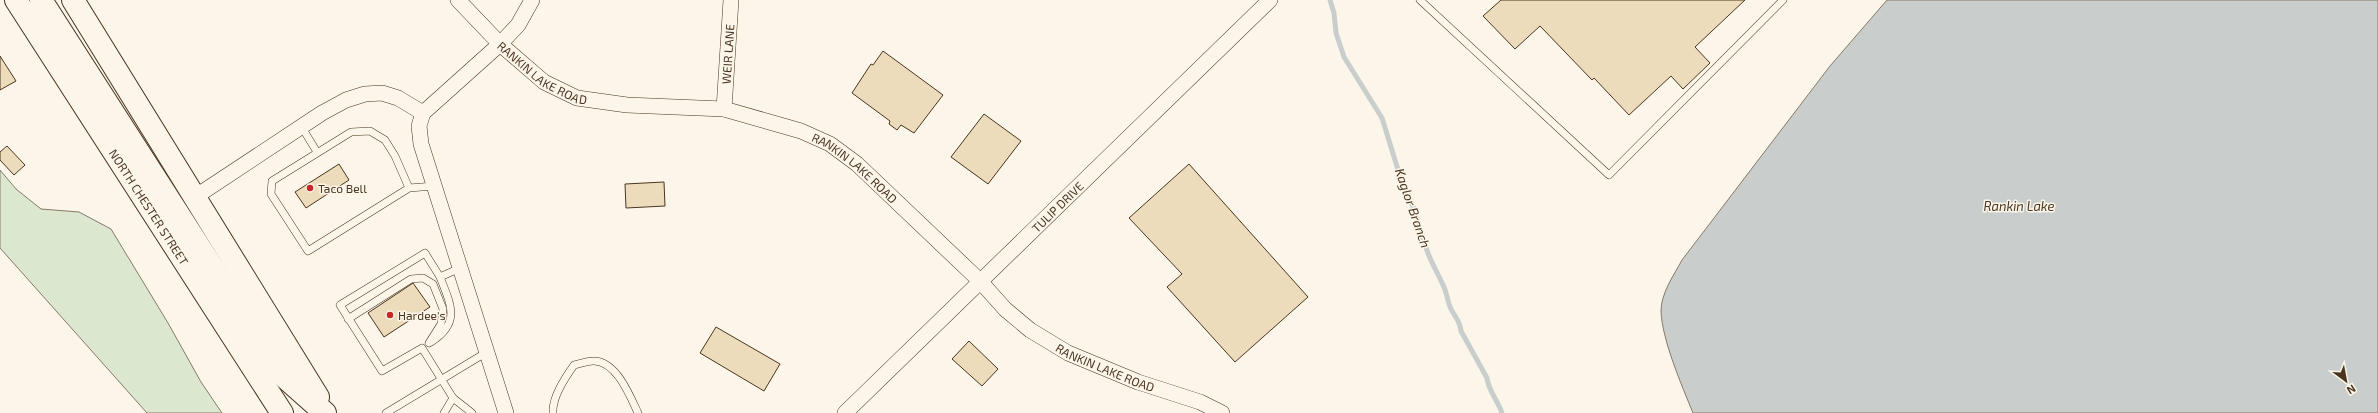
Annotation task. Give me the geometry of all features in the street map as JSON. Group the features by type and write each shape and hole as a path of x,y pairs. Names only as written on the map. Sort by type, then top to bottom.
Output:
{"highway":[{"name":"NORTH CHESTER STREET","path":"16,0 282,413"},
{"path":"41,0 281,374 325,413"},
{"path":"73,0 328,413"}],"street":[{"name":"RANKIN LAKE ROAD","path":"458,0 500,44 544,82 578,98 627,104 724,109 801,131 830,144 857,164 980,281 1005,309 1025,326 1068,353 1138,382 1200,402 1222,413"},
{"path":"506,413 421,144 419,126 423,113 500,44 518,25 532,0"},
{"name":"WEIR LANE","path":"724,109 731,0"},
{"name":"TULIP DRIVE","path":"845,413 1270,0"},
{"path":"195,197 301,126 346,100 365,94 382,93 393,97 423,113"}],"lane":[{"path":"1420,0 1609,174 1783,0"},
{"path":"301,126 317,152"},
{"path":"409,188 395,156 385,140 370,131 351,132 317,152 272,181 271,194 308,250 409,188 434,186"},
{"path":"424,253 440,277 451,305 451,322 440,337 382,371 348,319 340,305 424,253"},
{"path":"440,277 460,268"},
{"path":"348,319 412,279 423,278 433,284 443,309 441,324 429,343"},
{"path":"422,348 441,381 453,398 471,412"},
{"path":"389,412 487,352"},
{"path":"553,413 553,406 565,379 574,366 594,361 608,366 625,385 638,413"},
{"path":"444,413 453,398"}],"green space":[{"path":"0,170 16,189 41,209 79,212 111,229 168,323 201,382 222,413 147,413 0,248"}],"water":[{"name":"Rankin Lake","path":"1887,0 2378,0 2378,413 1693,413 1673,363 1662,323 1662,304 1668,284 1682,260 1830,66"}],"building":[{"path":"1501,0 1745,0 1695,47 1710,63 1683,89 1671,76 1629,115 1594,78 1592,80 1540,26 1515,49 1483,16"},
{"path":"883,51 943,95 914,133 901,125 897,130 889,124 890,121 852,93 871,64 873,65"},
{"path":"0,56 16,81 0,90"},
{"path":"984,114 1021,141 988,184 951,157"},
{"path":"7,146 25,165 14,175 0,160 0,152"},
{"path":"339,164 349,180 306,208 295,192"},
{"path":"1189,164 1308,297 1235,362 1167,287 1182,274 1129,218"},
{"path":"664,182 665,206 626,208 625,184"},
{"path":"413,283 430,307 384,337 368,313"},
{"path":"716,327 780,364 764,391 700,353"},
{"path":"969,341 998,369 982,386 952,359"}],"waterway":[{"name":"Kaglor Branch","path":"1330,0 1334,13 1336,33 1344,57 1382,118 1404,189 1413,205 1430,258 1461,331 1487,378 1489,387 1502,413"}],"place":[{"name":"Taco Bell","path":"310,188"},
{"name":"Hardee's","path":"390,315"}]}
